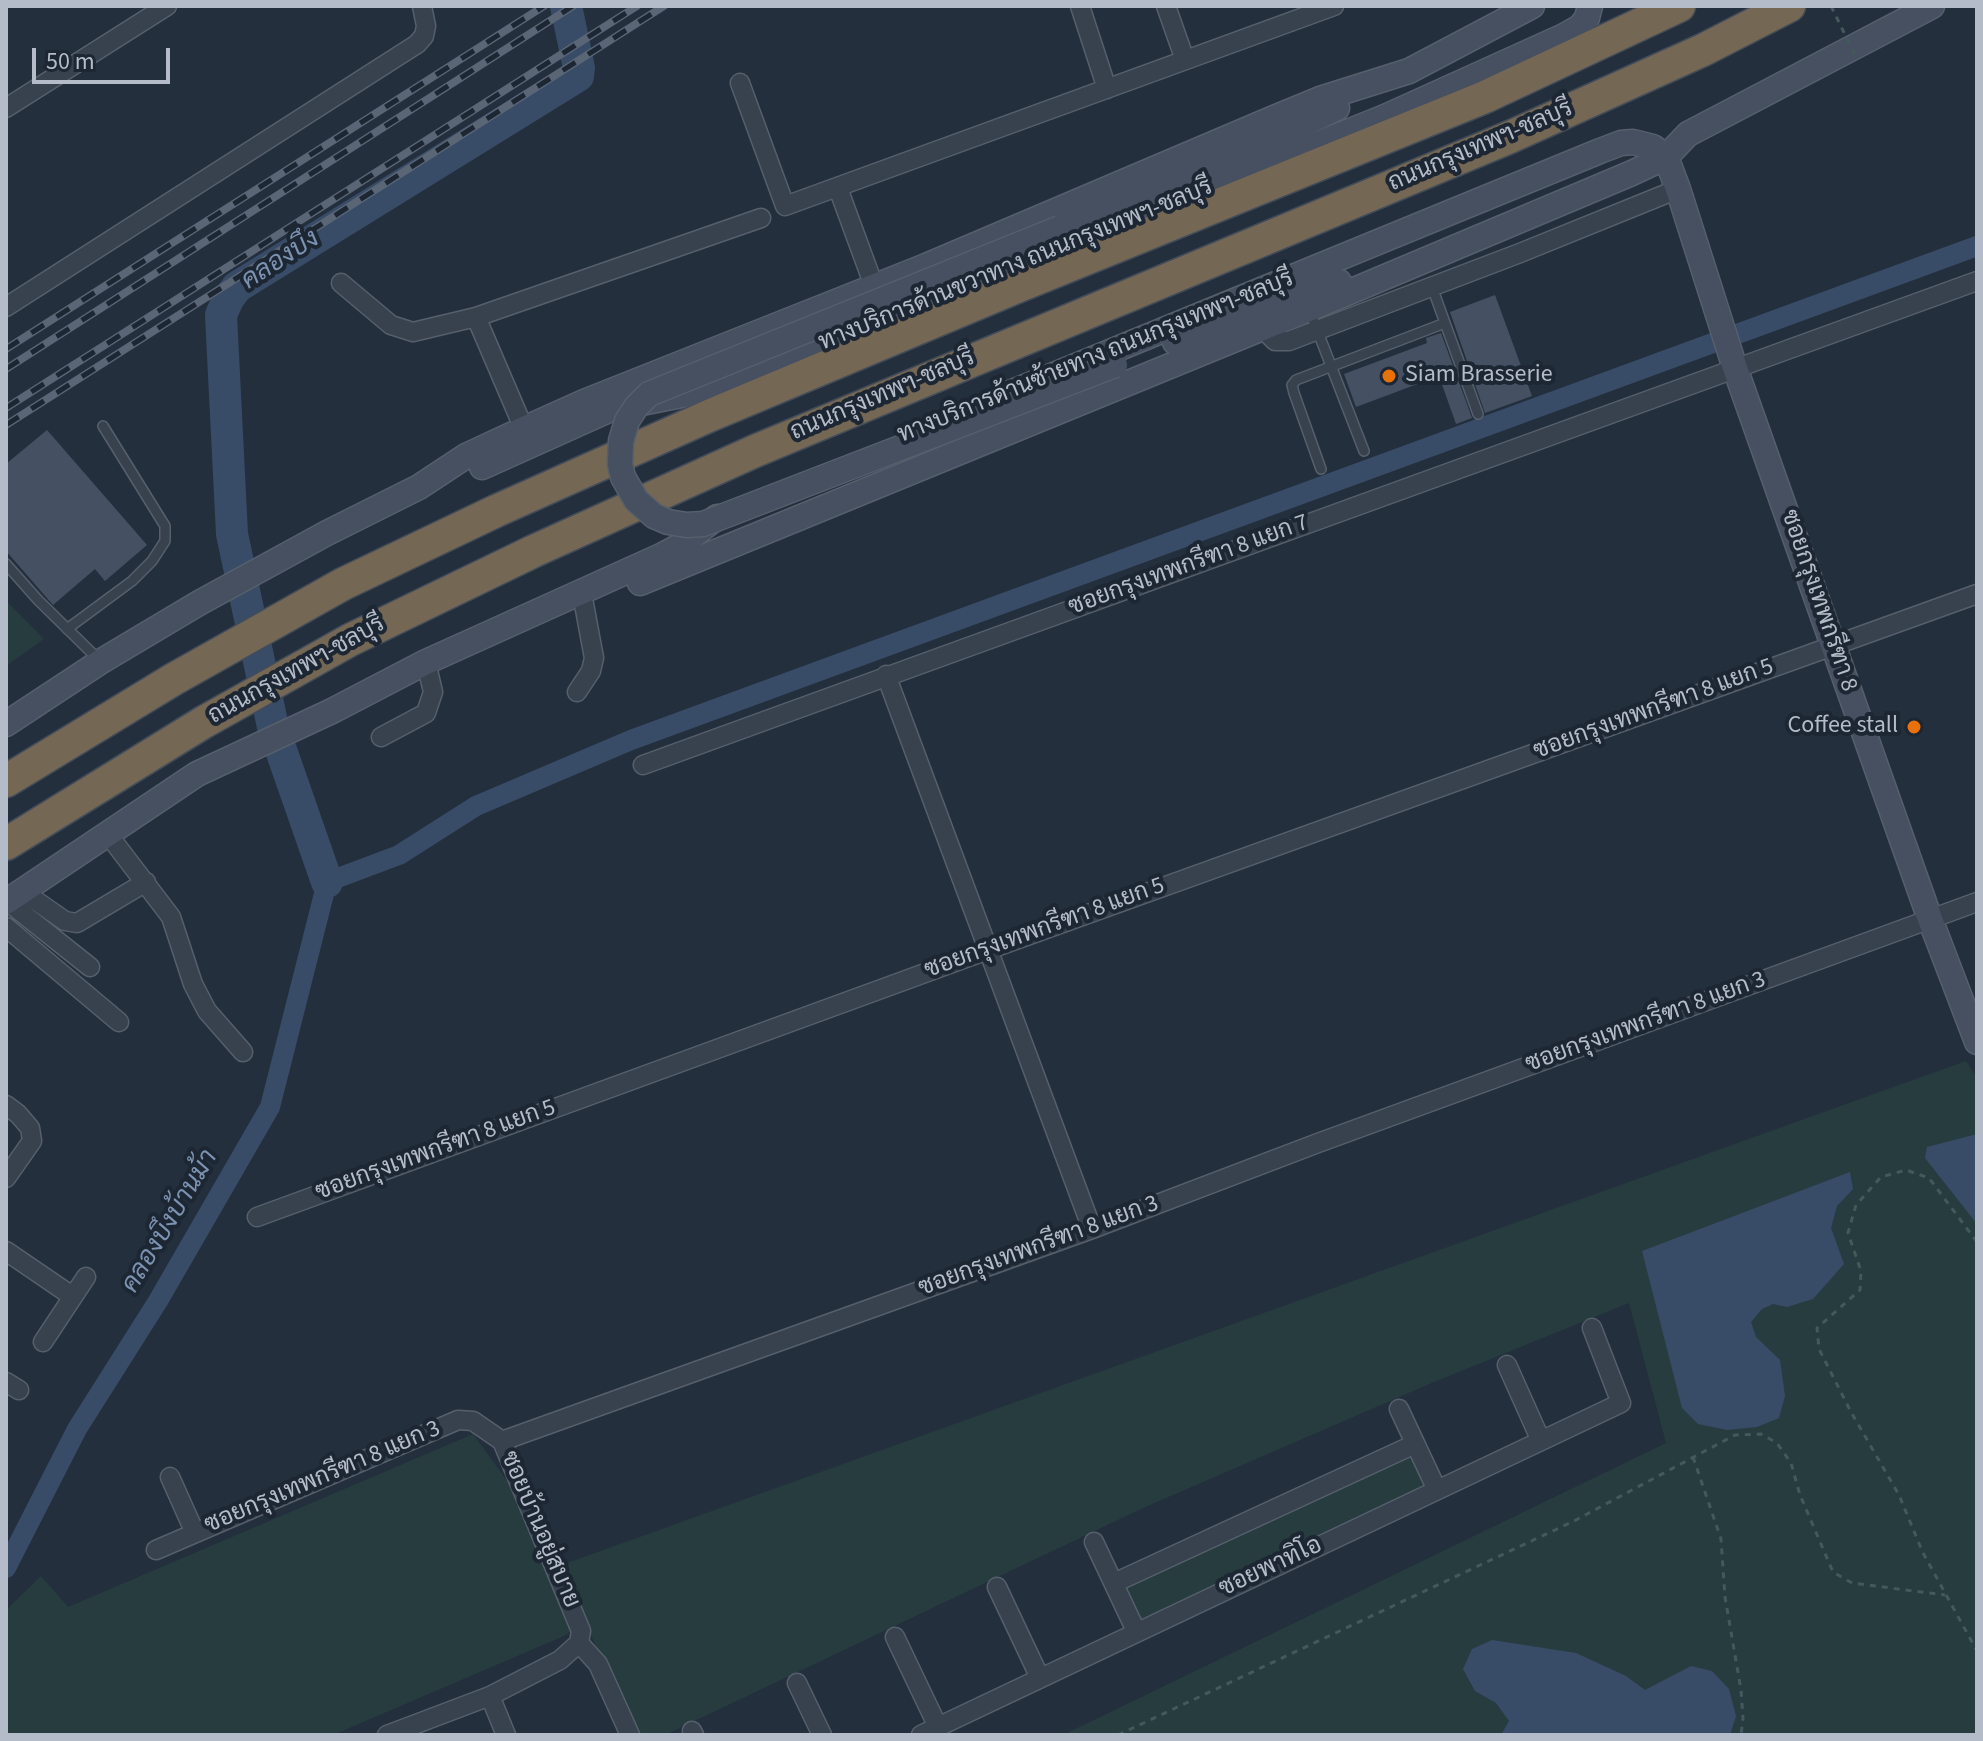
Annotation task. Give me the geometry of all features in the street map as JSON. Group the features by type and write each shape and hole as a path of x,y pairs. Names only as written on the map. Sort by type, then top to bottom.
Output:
{"highway":[{"name":"ถนนกรุงเทพฯ-ชลบุรี","path":"6,781 174,679 343,584 496,511 711,415 1019,286 1485,97 1679,6"},
{"name":"ถนนกรุงเทพฯ-ชลบุรี","path":"6,844 204,722 350,640 534,551 755,451 1510,137 1703,50 1789,6"}],"main road":[{"name":"ทางบริการด้านขวาทาง ถนนกรุงเทพฯ-ชลบุรี","path":"6,724 100,662 199,603 419,487 466,456 524,429 1320,99 1409,71 1532,6"},
{"name":"ทางบริการด้านขวาทาง ถนนกรุงเทพฯ-ชลบุรี","path":"419,487 476,469 611,409 697,392 747,373 1370,123 1564,36 1580,27 1587,18 1590,6"},
{"name":"ทางบริการด้านซ้ายทาง ถนนกรุงเทพฯ-ชลบุรี","path":"537,614 584,604 1262,328 1313,320 1400,270 1666,157 1688,134 1932,6"},
{"path":"1400,270 1351,278 1309,291 703,524 668,522 654,516 636,500 623,477 621,441 627,421 649,394 1237,156 1409,71"},
{"name":"ทางบริการด้านซ้ายทาง ถนนกรุงเทพฯ-ชลบุรี","path":"12,898 197,774 332,711 426,662 671,551 734,508 1621,143 1633,142 1653,147 1666,157"},
{"path":"1600,151 1620,156 1632,173"},
{"name":"ซอยกรุงเทพกรีฑา 8","path":"1666,157 1833,645 1977,1042"},
{"path":"1461,209 1476,224 1472,240"}],"street":[{"path":"6,108 167,6"},
{"path":"6,307 417,44 424,36 426,26 422,6"},
{"path":"1080,6 1107,89"},
{"path":"1166,6 1185,60"},
{"path":"740,83 785,206 1185,60 1299,12 1334,6"},
{"path":"838,188 874,286"},
{"path":"1313,320 1432,287 1678,189"},
{"path":"341,283 391,325 413,332 476,317 761,218"},
{"name":"ซอยกรุงเทพกรีฑา 8 แยก 7","path":"643,765 1734,363 1977,281"},
{"path":"476,317 524,429"},
{"name":"ซอยกรุงเทพกรีฑา 8 แยก 5","path":"257,1217 1977,594"},
{"path":"577,692 591,671 594,658 584,604"},
{"path":"381,737 426,713 433,692 426,662"},
{"path":"886,675 1092,1229"},
{"path":"107,833 171,917 193,984 207,1011 243,1052"},
{"path":"12,898 65,921 77,923 146,882"},
{"path":"12,898 90,967"},
{"name":"ซอยกรุงเทพกรีฑา 8 แยก 3","path":"156,1550 458,1420 473,1421 502,1441 1092,1229 1977,902"},
{"path":"6,927 119,1022"},
{"path":"6,1105 30,1128 32,1141 6,1178"},
{"path":"6,1251 72,1296"},
{"path":"43,1342 86,1277"},
{"name":"ซอยพาทิโอ","path":"929,1731 1621,1403 1592,1328"},
{"path":"1507,1365 1541,1441"},
{"path":"1399,1409 1437,1490"},
{"name":"ซอยบ้านอยู่สบาย","path":"387,1735 490,1696 560,1660 579,1643 581,1631 502,1441"},
{"path":"1114,1583 1415,1444"},
{"path":"170,1477 195,1533"},
{"path":"1094,1542 1136,1631"},
{"path":"997,1587 1040,1678"},
{"path":"895,1637 929,1731"},
{"path":"579,1643 598,1664 630,1735"},
{"path":"797,1683 822,1735"},
{"path":"490,1696 506,1735"}],"lane":[{"path":"1432,287 1478,414"},
{"path":"1313,320 1364,451"},
{"path":"1321,469 1292,385 1303,376 1445,323"},
{"path":"67,629 132,581 152,561 165,541 165,526 103,426"},
{"path":"6,564 100,662"}],"path":[{"path":"1831,6 1855,55"},
{"path":"1977,1242 1929,1178 1906,1170 1881,1177 1856,1205 1848,1233 1861,1271 1860,1290 1817,1328 1819,1349 1899,1495 1923,1553 1977,1651"},
{"path":"1118,1735 1574,1521 1735,1435 1761,1434 1777,1443 1791,1463 1800,1495 1833,1572 1852,1583 1945,1595"},
{"path":"1693,1457 1721,1539 1725,1597 1741,1690 1741,1735"}],"green space":[{"path":"6,601 44,639 6,666"},
{"path":"1966,1061 1977,1078 1977,1735 1063,1735 1666,1443 1629,1303 1434,1382 1143,1508 665,1735 641,1735 584,1622 564,1636 333,1735 6,1735 6,1610 41,1576 68,1607 473,1434 567,1563"},
{"path":"1413,1453 1428,1487 1142,1621 1124,1585"}],"water":[{"path":"1977,1134 1977,1224 1925,1158 1927,1147"},
{"path":"1850,1172 1853,1189 1837,1206 1831,1228 1844,1264 1813,1299 1787,1307 1773,1304 1762,1309 1751,1322 1756,1337 1780,1360 1785,1396 1779,1418 1757,1427 1727,1430 1698,1424 1682,1408 1642,1251"},
{"path":"1492,1640 1576,1653 1626,1676 1645,1690 1691,1666 1712,1671 1729,1689 1736,1716 1730,1735 1501,1735 1509,1721 1496,1703 1475,1691 1463,1669 1472,1649"}],"building":[{"path":"1495,295 1532,396 1485,413 1450,312"},
{"name":"Siam Brasserie","path":"1441,333 1472,418 1456,424 1439,376 1356,407 1344,374 1427,343 1426,338"},
{"path":"47,430 147,545 105,581 95,569 53,605 6,551 6,464"}],"waterway":[{"name":"คลองบึง","path":"327,882 273,727 232,534 221,315 237,287 578,76 566,6"},
{"name":"คลองบึงบ้านม้า","path":"6,1568 77,1429 158,1301 270,1107 327,882 399,855 476,806 631,740 1977,246"}],"railway":[{"path":"6,349 544,6"},
{"path":"6,369 573,6"},
{"path":"6,408 637,6"},
{"path":"6,425 664,6"}],"place":[{"name":"Siam Brasserie","path":"1389,376"},
{"name":"Coffee stall","path":"1914,727"}]}
